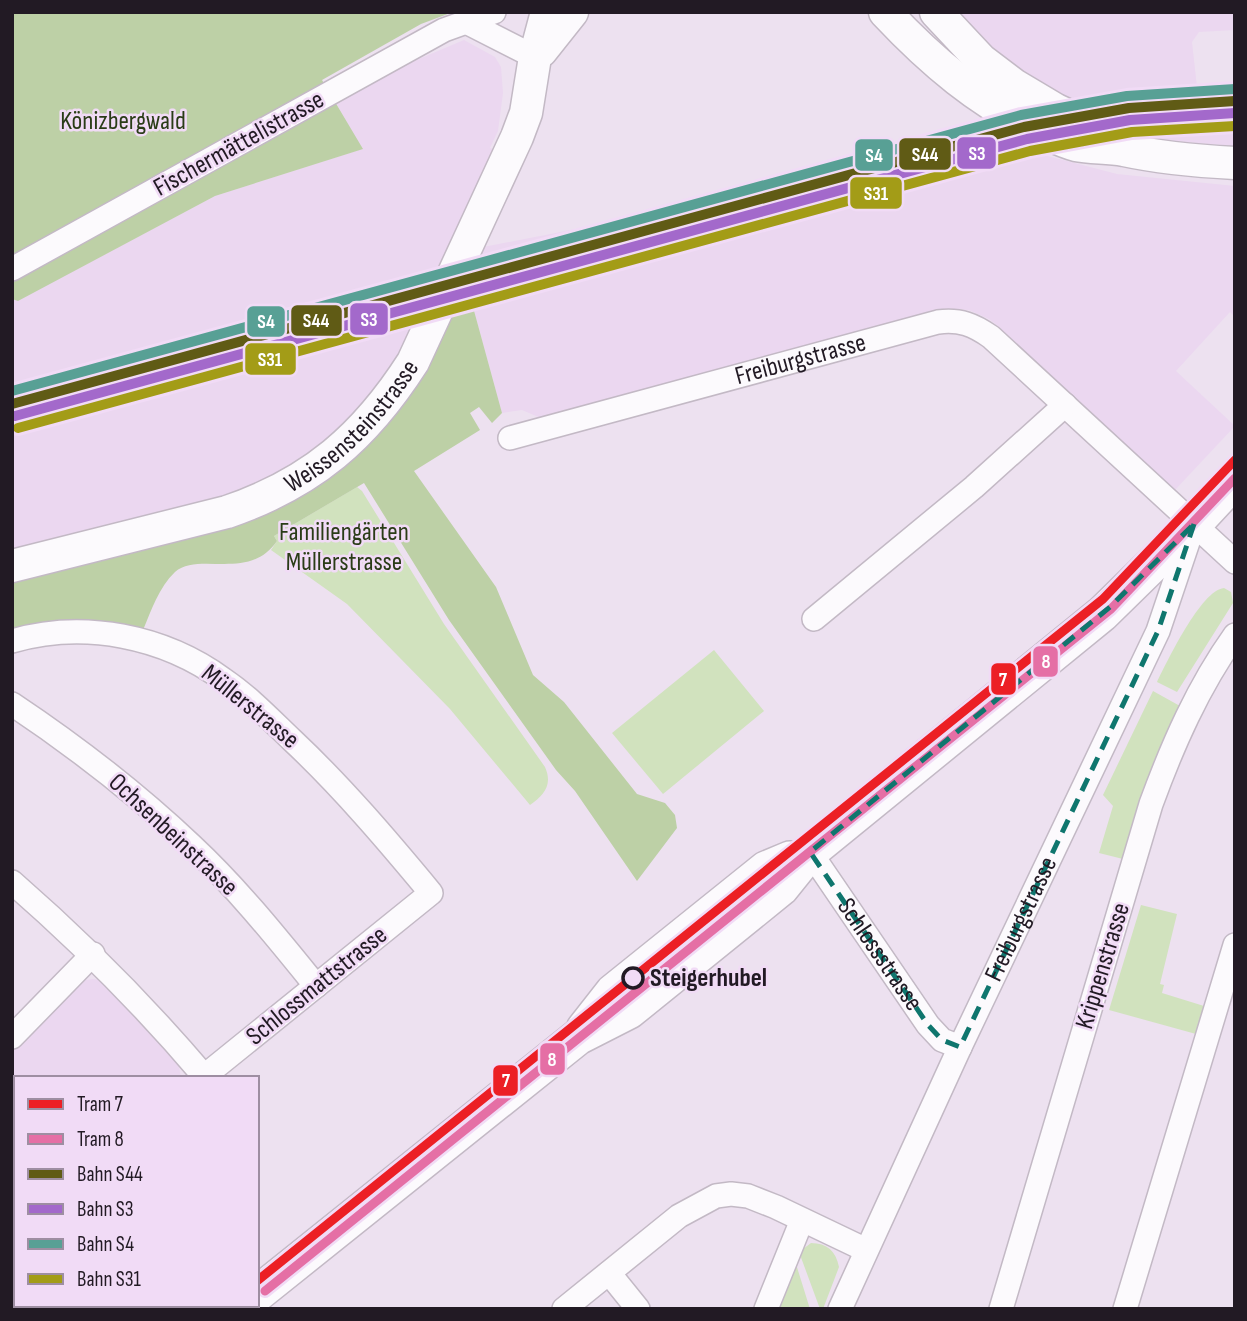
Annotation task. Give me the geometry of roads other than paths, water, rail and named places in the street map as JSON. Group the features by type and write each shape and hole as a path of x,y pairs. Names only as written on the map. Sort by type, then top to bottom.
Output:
{"main road":[{"name":"Weissensteinstrasse","path":"12,566 227,512 304,477 347,445 363,429 393,393 412,362 517,137 526,113 547,12"},
{"name":"Weissensteinstrasse","path":"536,57 572,12"},
{"path":"885,12 950,74 990,104 1046,133 1075,145 1123,150 1143,156 1235,163"},
{"path":"936,12 971,49 1014,85 1056,110 1095,128 1123,150"},
{"name":"Freiburgstrasse","path":"1194,524 1235,480"},
{"path":"259,1292 578,1037 613,992 766,869 810,852 1102,614 1194,524"}],"street":[{"name":"Fischermättelistrasse","path":"12,269 444,30 494,12"},
{"path":"466,22 536,57"},
{"name":"Freiburgstrasse","path":"510,438 949,321 969,324 991,337 1194,524 1176,583 1157,631 960,1047 840,1309"},
{"path":"814,620 964,495 1065,405"},
{"path":"1194,524 1235,562"},
{"name":"Müllerstrasse","path":"12,641 68,632 131,637 170,650 208,669 240,692 306,752 382,834 431,893"},
{"name":"Krippenstrasse","path":"1001,1309 1164,769 1193,703 1235,635"},
{"name":"Ochsenbeinstrasse","path":"12,704 57,734 192,846 252,909 316,986"},
{"name":"Schlossstrasse","path":"810,852 928,1025 942,1040 960,1047"},
{"path":"12,882 93,954 162,1027 202,1076"},
{"name":"Schlossmattstrasse","path":"204,1076 431,893"},
{"path":"1125,1309 1235,945"},
{"path":"12,1037 93,954"},
{"path":"564,1309 679,1216 716,1196 748,1196 866,1250"},
{"path":"766,1309 802,1220"},
{"path":"609,1273 638,1309"}],"tram line":[{"name":"7","path":"259,1279 1103,599 1235,460"},
{"name":"8","path":"265,1291 1111,609 1235,478"}],"rail line":[{"name":"S4","path":"12,391 1021,115 1127,96 1235,89"},
{"name":"S44","path":"12,404 1024,127 1129,108 1235,101"},
{"name":"S3","path":"15,416 1027,139 1130,120 1235,113"},
{"name":"S31","path":"18,428 1030,151 1132,132 1235,126"}],"place":[{"name":"Steigerhubel","path":"633,978"}],"park label":[{"name":"Könizbergwald","path":"123,121"},
{"name":"Familiengärten Müllerstrasse","path":"344,547"}]}
